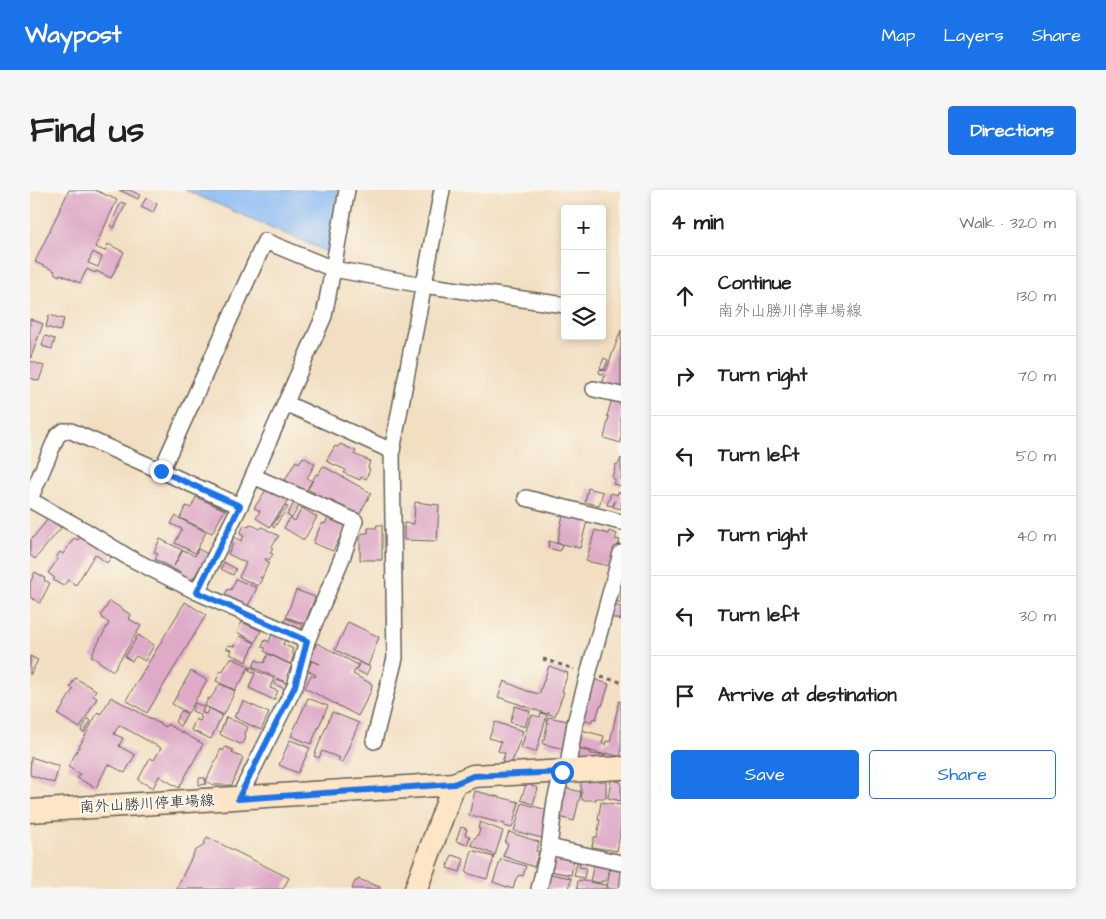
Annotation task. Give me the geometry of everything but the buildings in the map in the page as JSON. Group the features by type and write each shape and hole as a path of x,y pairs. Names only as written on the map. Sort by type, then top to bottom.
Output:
{"main road":[{"name":"南外山勝川停車場線","path":"30,811 454,784 473,776 621,768"},
{"path":"416,889 454,784"}],"street":[{"path":"197,592 240,506 324,316 347,190"},
{"path":"374,741 395,658 392,451 442,190"},
{"path":"161,471 265,241 333,269 423,285 561,304"},
{"path":"594,389 621,395"},
{"path":"285,403 392,451"},
{"path":"240,506 71,431 57,436 30,500 128,557 197,592 307,641"},
{"path":"238,799 295,686 307,641 342,558 355,521 253,476"},
{"path":"526,498 621,522"},
{"path":"539,889 549,847 555,801 621,553"},
{"path":"549,847 621,863"}],"water":[{"path":"185,190 338,190 328,252"}],"route":[{"path":"161,471 240,506 197,592 307,641 295,686 238,799 454,784 473,776 562,772"}]}
